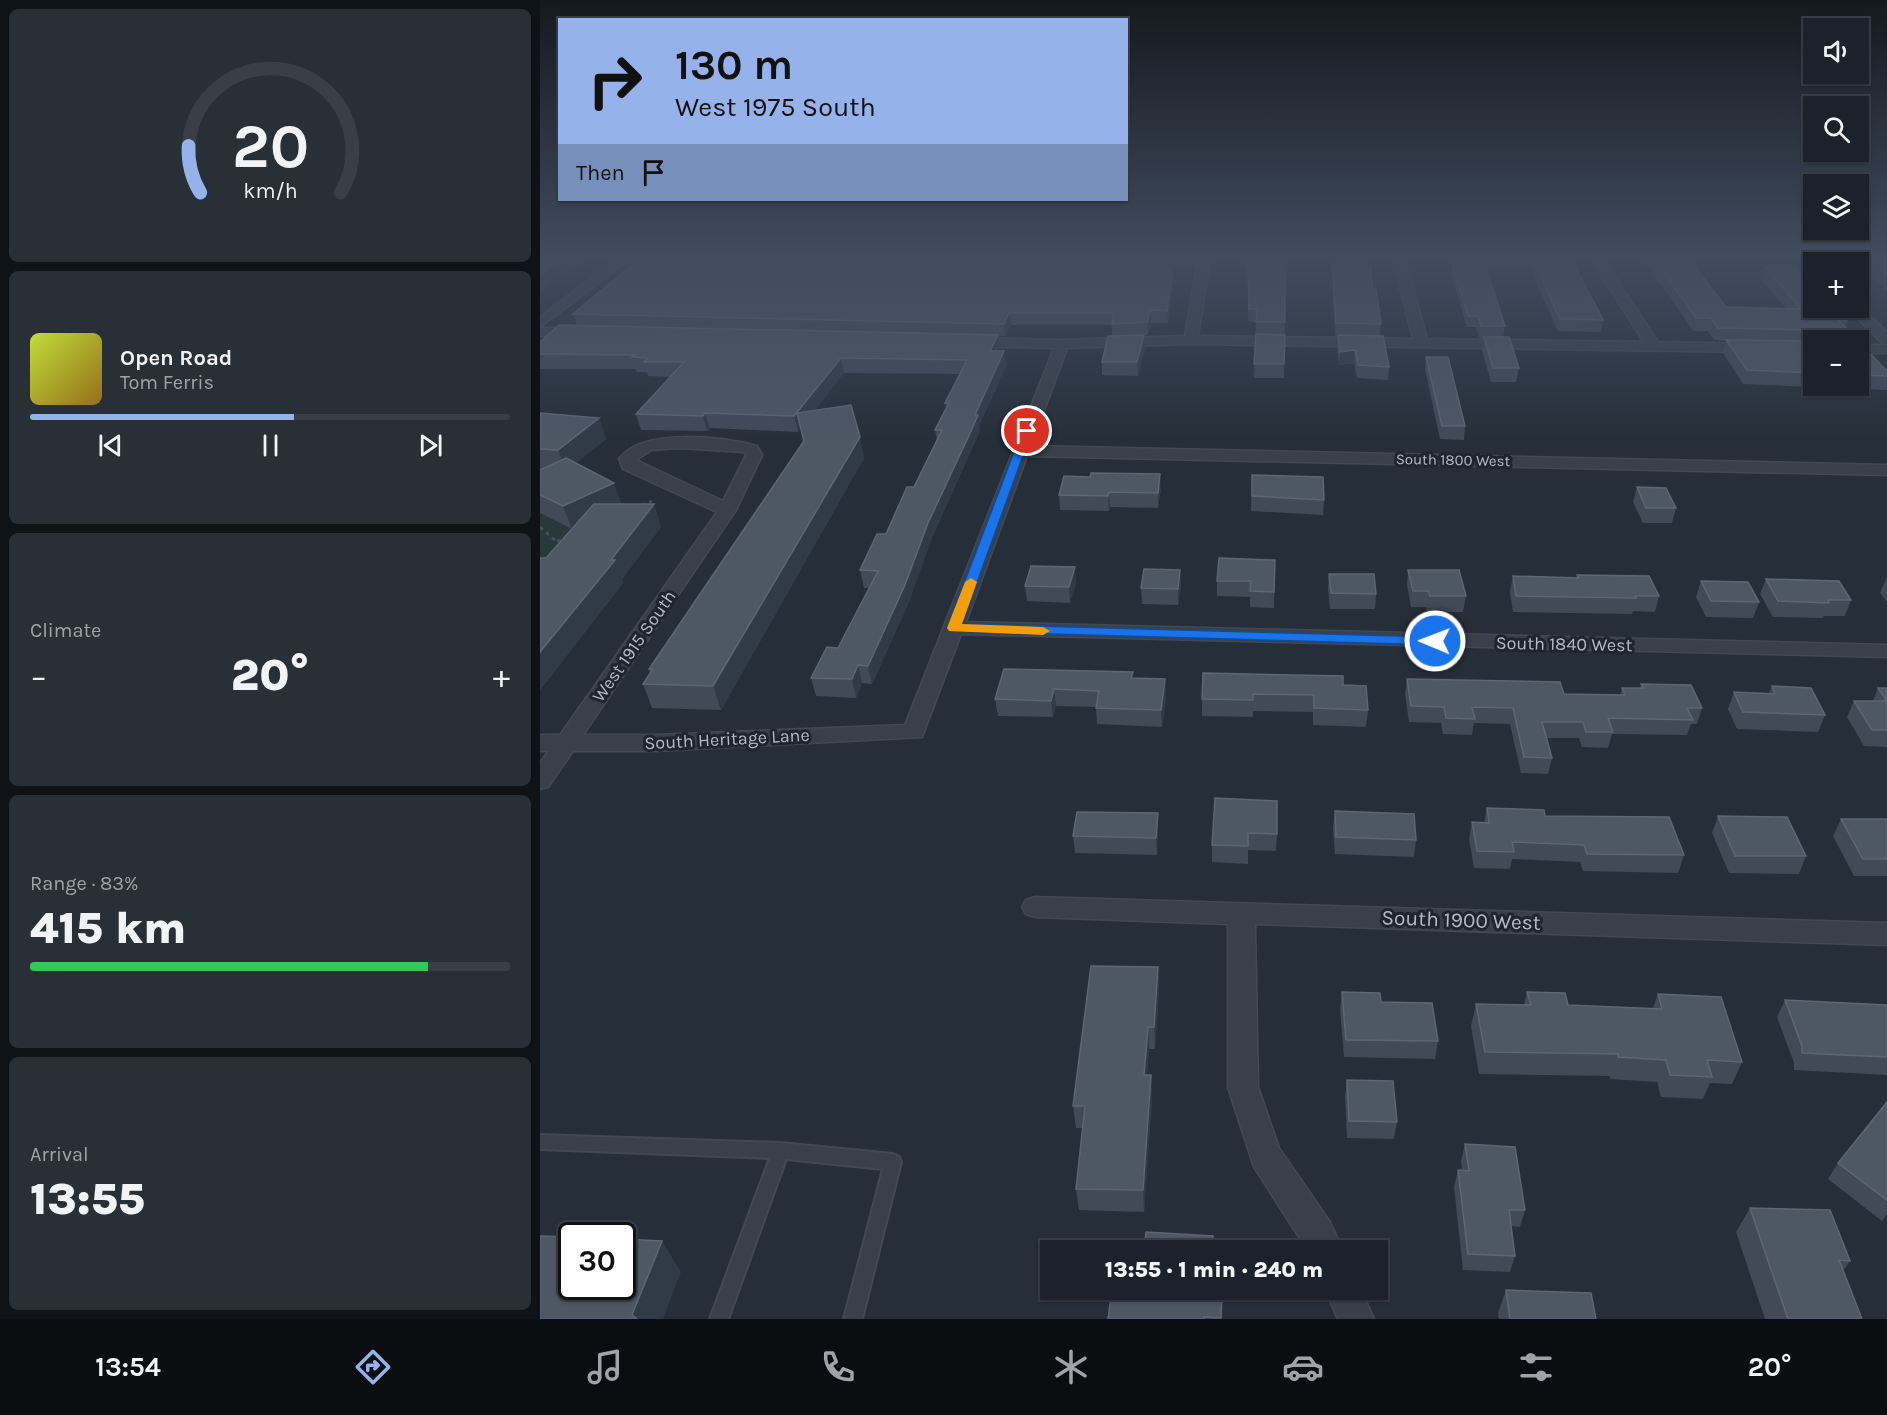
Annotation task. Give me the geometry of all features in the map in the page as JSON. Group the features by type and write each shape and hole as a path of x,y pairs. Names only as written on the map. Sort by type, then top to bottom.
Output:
{"street":[{"path":"1191,340 1194,321"},
{"path":"1415,321 1421,342"},
{"path":"1637,321 1653,346"},
{"path":"1867,321 1887,340"},
{"path":"540,332 587,333"},
{"path":"955,341 1062,344 1191,340 1768,348"},
{"path":"954,628 1019,452 1062,344"},
{"path":"1869,349 1887,349"},
{"name":"West 1915 South","path":"540,782 727,510 754,456 751,449 739,446 653,444 638,449 627,459 629,465 727,510"},
{"name":"South 1800 West","path":"1019,452 1887,470"},
{"name":"South 1840 West","path":"954,628 1257,638 1887,651"},
{"name":"South Heritage Lane","path":"540,743 656,743 914,732 954,628"},
{"name":"South 1900 West","path":"1035,907 1887,934"},
{"path":"1241,913 1243,1087 1265,1156 1321,1240"},
{"path":"1347,1300 1356,1319"}],"lane":[{"path":"540,1142 781,1151 893,1162 854,1319"},
{"path":"719,1319 781,1151"}],"path":[{"path":"632,511 652,501"},
{"path":"540,527 557,541 558,550"},
{"path":"557,541 573,538"}],"shaded area":[{"path":"540,513 578,531 540,577"}],"building":[{"path":"855,321 1006,321 1004,324"},
{"path":"1113,321 1147,321 1147,322 1112,324"},
{"path":"1256,321 1285,321 1285,322"},
{"path":"1336,321 1381,321 1381,324 1336,323"},
{"path":"1479,321 1503,321 1505,326 1481,326"},
{"path":"1713,321 1839,321 1848,330 1718,328"},
{"path":"559,325 998,335 990,351 1004,351 975,415 978,415 972,429 928,523 905,585 868,666 858,665 852,679 811,678 827,647 838,648 878,571 860,570 877,534 886,534 907,487 914,487 942,430 935,430 949,403 945,403 967,360 841,358 794,416 705,413 703,416 636,414 684,362 644,362 648,358 632,357 635,355 540,354 540,342"},
{"path":"1256,334 1285,335 1284,364 1254,364"},
{"path":"1144,335 1137,362 1102,362 1108,336"},
{"path":"1338,335 1383,336 1389,367 1358,365 1355,350 1340,352"},
{"path":"1484,337 1509,337 1519,368 1493,368"},
{"path":"1726,340 1803,341 1803,373 1747,370"},
{"path":"1869,352 1887,371 1887,376 1869,375"},
{"path":"1426,357 1448,357 1465,426 1442,426"},
{"path":"851,405 860,437 713,686 643,684 653,669 649,669 804,441 797,413"},
{"path":"540,413 599,418 558,450 540,449"},
{"path":"566,458 614,483 563,506 540,495 540,470"},
{"path":"1091,473 1160,474 1158,493 1109,492 1108,496 1059,495 1064,476 1090,477"},
{"path":"1252,475 1323,477 1324,500 1252,496"},
{"path":"1637,487 1666,488 1676,508 1646,508"},
{"path":"594,504 654,504 611,560 615,560 540,652 540,558 546,558"},
{"path":"1219,558 1275,560 1274,592 1250,591 1251,581 1217,581"},
{"path":"1031,566 1075,567 1069,587 1025,586"},
{"path":"1144,569 1180,570 1178,589 1141,588"},
{"path":"1408,570 1459,570 1466,596 1430,596 1428,591 1413,591"},
{"path":"1329,574 1374,574 1376,594 1331,593"},
{"path":"1577,575 1649,576 1659,596 1635,596 1636,598 1516,596 1513,576 1579,578"},
{"path":"1766,579 1839,581 1851,600 1828,600 1829,603 1778,601"},
{"path":"1701,581 1748,582 1759,602 1711,601"},
{"path":"1004,669 1133,672 1131,678 1165,679 1161,710 1096,708 1099,691 1054,689 1051,701 995,699"},
{"path":"1203,673 1343,676 1343,685 1366,686 1368,710 1314,708 1314,695 1253,694 1253,700 1202,699"},
{"path":"1407,679 1560,682 1564,694 1625,695 1622,688 1644,688 1641,684 1691,685 1702,708 1687,708 1693,720 1608,718 1613,732 1586,732 1583,722 1542,722 1552,758 1524,757 1513,708 1472,707 1475,719 1446,718 1444,707 1411,706"},
{"path":"1772,686 1811,688 1825,715 1743,712 1734,692 1775,694"},
{"path":"1878,688 1887,688 1887,701"},
{"path":"1854,701 1887,701 1887,730 1872,730"},
{"path":"1215,798 1277,801 1277,834 1248,833 1248,846 1212,845"},
{"path":"1487,808 1544,810 1545,816 1669,817 1684,855 1587,854 1584,845 1512,842 1514,852 1477,851 1472,822 1489,823"},
{"path":"1335,811 1414,814 1416,840 1336,837"},
{"path":"1077,812 1158,813 1156,838 1073,836"},
{"path":"1718,816 1787,817 1806,856 1735,856"},
{"path":"1841,819 1887,819 1887,859 1863,859"},
{"path":"1091,966 1158,967 1154,1027 1148,1027 1144,1075 1151,1075 1143,1190 1076,1189 1085,1106 1073,1106"},
{"path":"1342,992 1380,993 1381,1002 1432,1003 1438,1041 1346,1040"},
{"path":"1527,992 1565,993 1568,1005 1662,1009 1658,994 1721,997 1742,1062 1707,1060 1712,1077 1670,1075 1666,1060 1618,1057 1618,1054 1485,1052 1476,1004 1531,1005"},
{"path":"1785,1000 1887,1005 1887,1057 1802,1053 1802,1046"},
{"path":"1347,1080 1393,1081 1397,1122 1349,1121"},
{"path":"1887,1102 1887,1200 1838,1163"},
{"path":"1465,1144 1515,1147 1525,1210 1509,1210 1515,1256 1468,1254 1458,1170 1469,1171"},
{"path":"1750,1208 1830,1210 1850,1261 1839,1260 1862,1319 1788,1319"},
{"path":"1146,1232 1213,1236 1213,1240 1145,1240"},
{"path":"540,1236 558,1237 558,1300 636,1300 636,1240 662,1241 632,1315 637,1319 540,1319"},
{"path":"1506,1290 1591,1293 1596,1319 1510,1319"},
{"path":"1111,1300 1222,1300 1221,1318 1108,1319"}],"slow traffic":[{"path":"971,582 954,628 1043,631"}],"route":[{"path":"1027,431 954,628 1435,641"}]}
